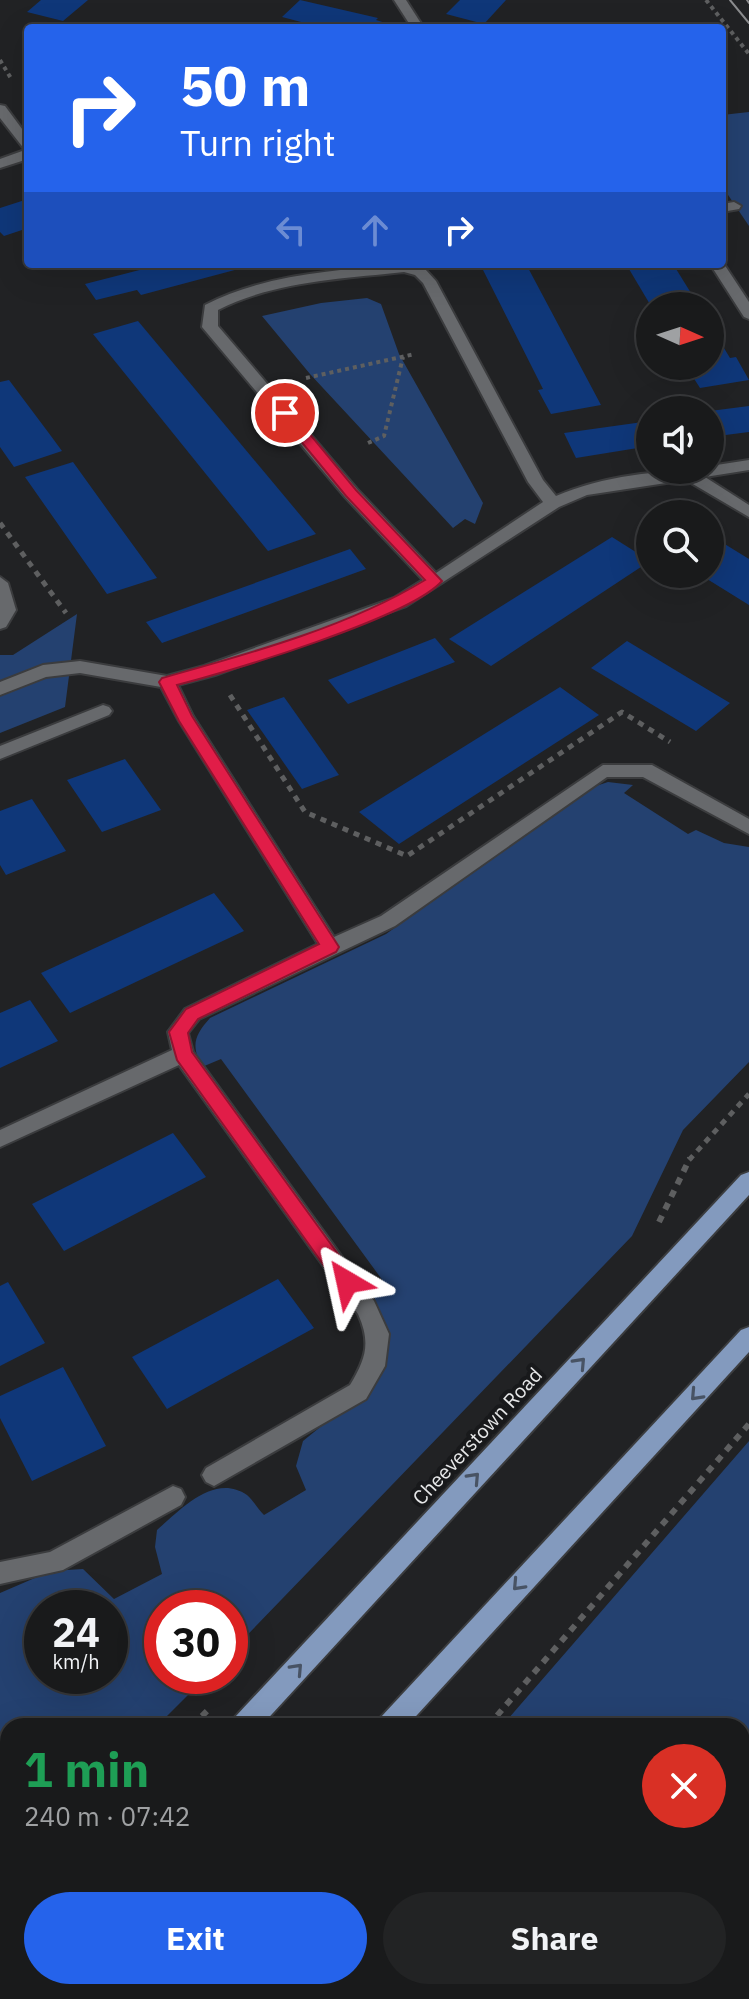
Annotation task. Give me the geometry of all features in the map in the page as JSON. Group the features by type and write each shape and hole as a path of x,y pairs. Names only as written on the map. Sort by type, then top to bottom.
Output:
{"main road":[{"name":"Cheeverstown Road","path":"251,1718 749,1181"},
{"path":"397,1718 749,1337"}],"street":[{"path":"400,0 415,24"},
{"path":"0,109 24,142"},
{"path":"0,164 24,155"},
{"path":"434,581 351,493 210,327 210,308 233,294 279,285 404,268 420,272 436,294 536,482 553,503"},
{"path":"720,268 749,314"},
{"path":"724,469 749,465"},
{"path":"0,689 43,671 80,667 167,682 209,671 400,602 553,503 584,490 636,482"},
{"path":"705,484 749,512"},
{"path":"0,583 7,610 0,623"},
{"path":"167,682 185,717 330,947"},
{"path":"0,753 103,711"},
{"path":"214,1475 358,1392 374,1366 378,1334 366,1308 183,1054 178,1032 192,1014 388,921 603,771 646,770 749,827"},
{"path":"0,1139 183,1054"},
{"path":"0,1573 54,1562 173,1497"}],"path":[{"path":"706,0 725,24"},
{"path":"726,25 749,54"},
{"path":"306,378 415,354"},
{"path":"368,443 384,436 403,357"},
{"path":"0,523 66,613"},
{"path":"244,689 230,695 305,812 407,856 622,712 675,745"},
{"path":"495,1718 749,1424"}],"shaded area":[{"path":"749,112 749,226 726,192 726,115"},
{"path":"367,298 381,304 399,354 483,503 475,524 465,519 453,528 310,374 262,316 321,303"},
{"path":"77,614 65,707 0,733 0,655 13,655"},
{"path":"608,782 633,785 624,793 688,834 696,830 724,843 749,847 749,1062 683,1130 632,1236 248,1634 248,1590 144,1590 144,1694 189,1694 165,1718 0,1718 0,1593 51,1571 83,1569 105,1590 24,1590 24,1694 128,1694 128,1592 162,1574 155,1547 157,1530 186,1505 210,1491 235,1489 247,1495 264,1515 306,1490 296,1466 303,1441 356,1398 382,1320 367,1288 383,1281 221,1059 202,1067 195,1047 200,1030 210,1018 386,934 596,786"},
{"path":"749,1441 749,1718 509,1718"}],"building":[{"path":"41,0 88,0 63,21 27,12"},
{"path":"300,0 378,18 376,20 388,24 309,24 282,17"},
{"path":"460,0 506,0 484,24 446,14"},
{"path":"24,200 24,229 4,236 0,232 0,208"},
{"path":"147,268 242,268 141,295 137,290 96,300 85,284"},
{"path":"482,268 528,268 601,405 551,414 538,390 543,389"},
{"path":"628,268 675,268 690,292 643,292"},
{"path":"138,321 316,534 268,551 93,334"},
{"path":"724,348 730,358 736,357 749,380 700,388 695,380 724,380"},
{"path":"9,380 62,451 14,467 0,447 0,382"},
{"path":"749,406 749,432 724,435 724,409"},
{"path":"636,423 636,448 576,458 564,433"},
{"path":"73,462 157,578 107,594 25,477"},
{"path":"612,537 636,552 636,570 491,666 449,639"},
{"path":"724,544 749,559 749,605 722,588 724,588"},
{"path":"350,549 366,569 162,643 146,622"},
{"path":"435,638 455,662 348,704 328,680"},
{"path":"627,641 730,703 696,731 591,668"},
{"path":"560,687 599,715 399,844 359,812"},
{"path":"284,697 339,775 302,789 247,710"},
{"path":"125,759 161,810 102,832 67,780"},
{"path":"32,799 66,851 6,875 0,865 0,811"},
{"path":"214,893 244,931 70,1013 41,973"},
{"path":"30,1000 58,1041 0,1068 0,1013"},
{"path":"173,1133 206,1177 64,1251 32,1204"},
{"path":"278,1279 314,1328 167,1409 132,1357"},
{"path":"8,1282 45,1343 0,1366 0,1286"},
{"path":"63,1367 106,1446 32,1481 0,1418 0,1396"}],"tram line":[{"path":"730,0 749,23"}],"route":[{"path":"285,413 351,493 434,581 400,602 367,616 209,671 167,682 185,717 330,947 192,1014 178,1032 183,1054 347,1282"}]}
